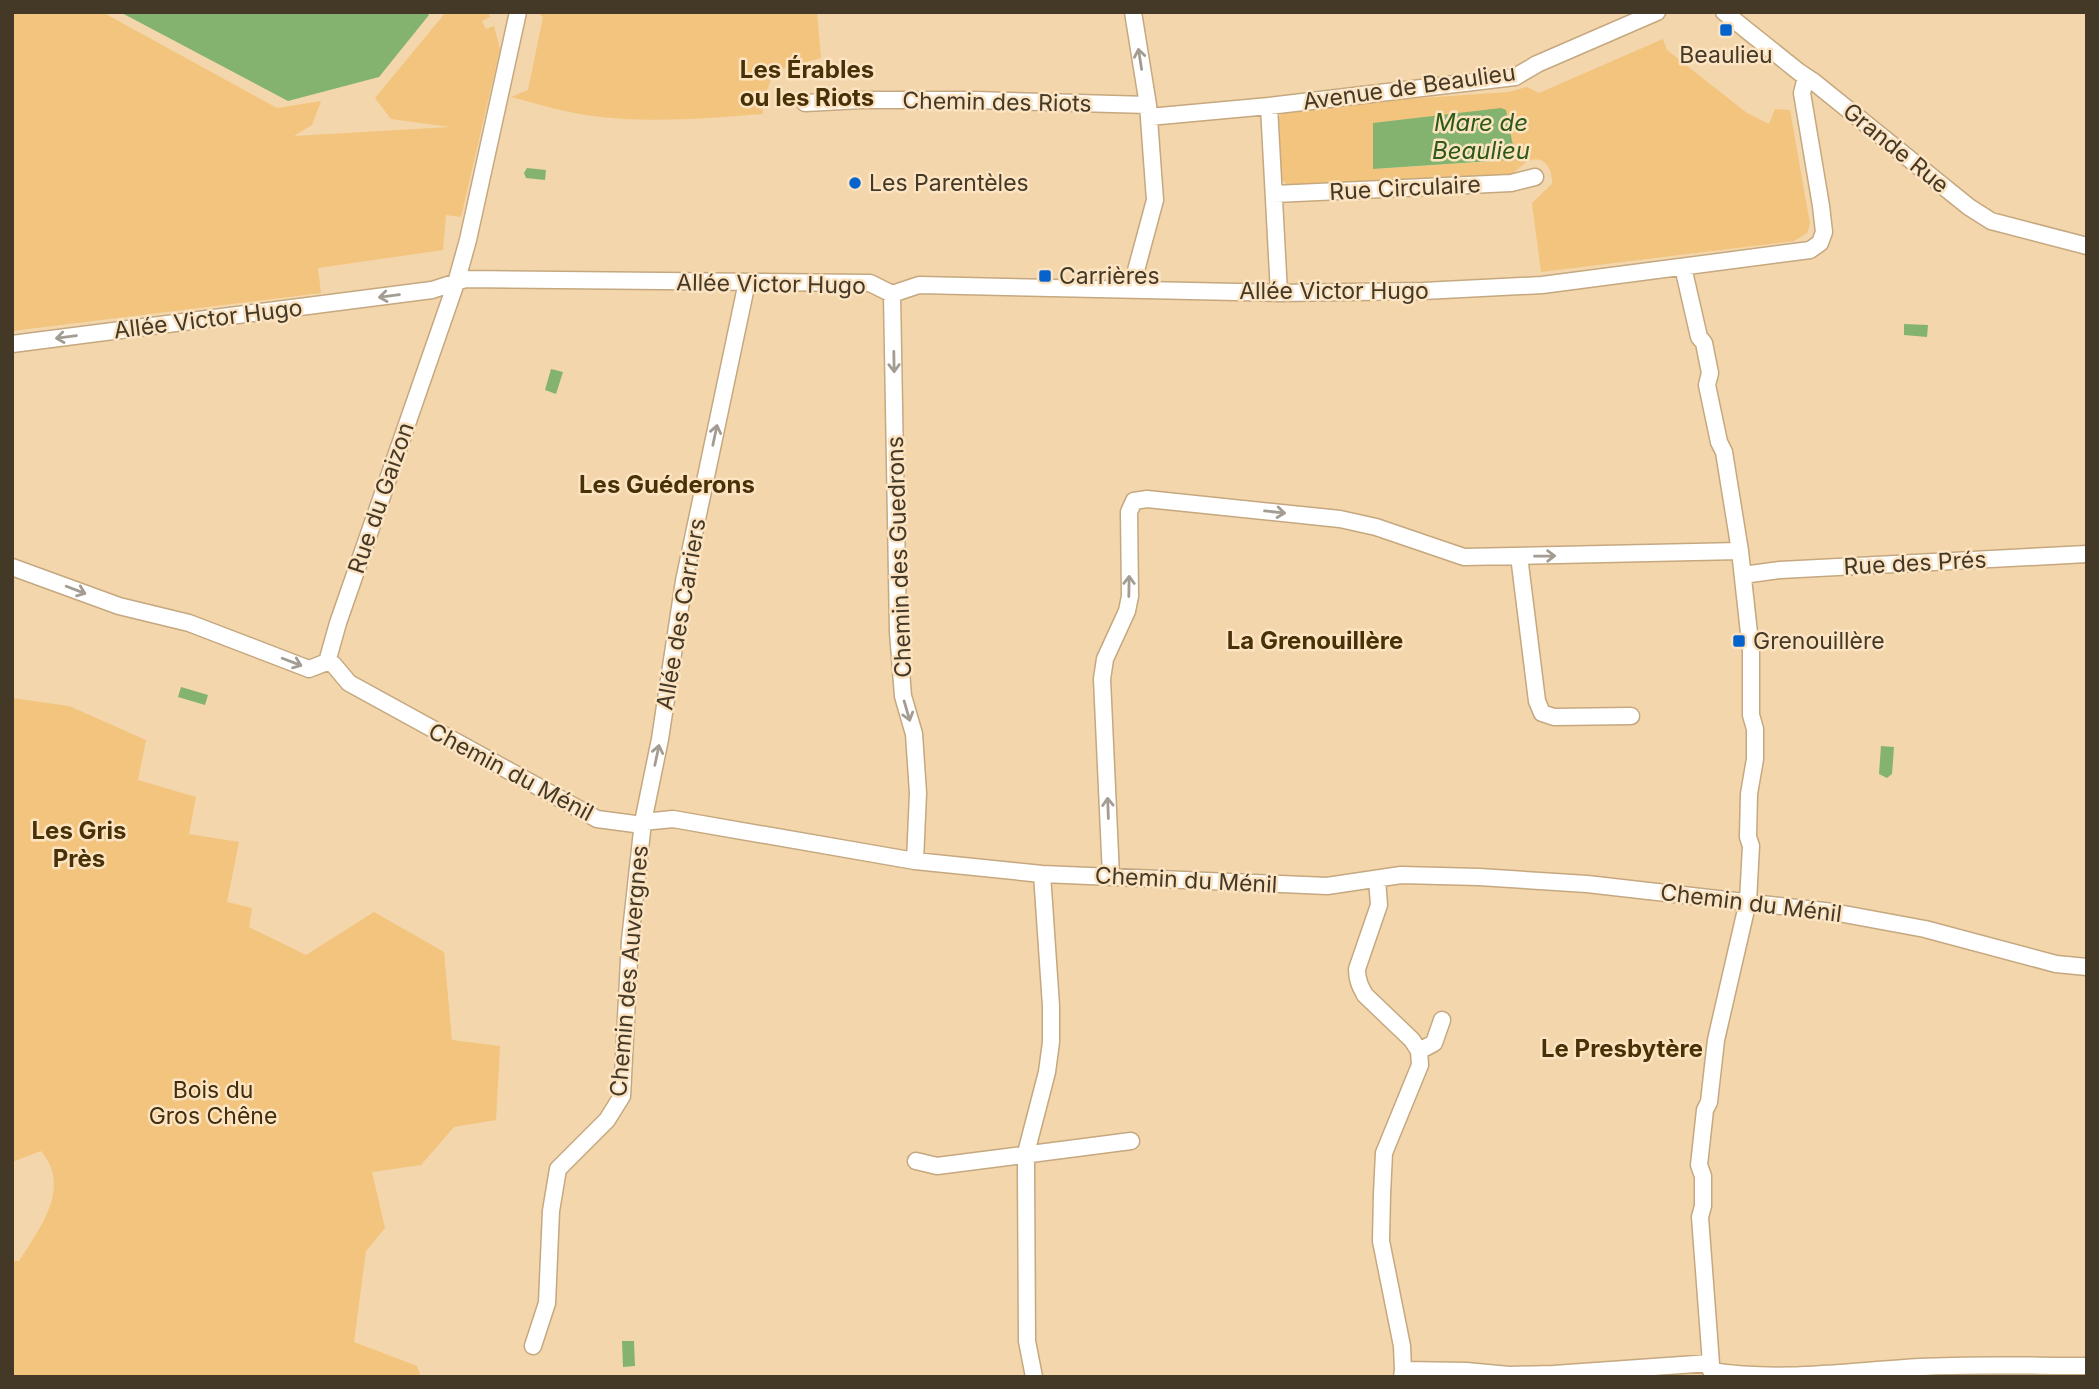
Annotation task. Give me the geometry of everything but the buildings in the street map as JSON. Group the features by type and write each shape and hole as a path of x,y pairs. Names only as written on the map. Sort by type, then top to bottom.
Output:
{"street":[{"name":"Rue du Gaizon","path":"327,662 456,283 468,240 518,12"},
{"path":"1131,289 1155,200 1149,111 1133,12"},
{"name":"Avenue de Beaulieu","path":"1149,111 1269,106 1515,77 1536,64 1657,12"},
{"name":"Grande Rue","path":"1724,12 1969,207 1991,221 2087,246"},
{"name":"Allée Victor Hugo","path":"12,344 432,290 466,279 870,283 892,294 919,285 1279,293 1423,291 1542,285 1810,250 1821,243 1824,232 1802,93 1806,78"},
{"name":"Chemin des Riots","path":"805,103 948,100 1149,111"},
{"path":"1269,106 1279,293"},
{"name":"Rue Circulaire","path":"1275,194 1511,183 1535,177"},
{"path":"1683,267 1699,337 1704,343 1710,373 1707,384 1718,442 1724,452 1740,551 1751,651 1751,715 1755,729 1755,759 1749,794 1748,837 1751,846 1748,901 1716,1040 1699,1165 1703,1176 1703,1206 1700,1217 1711,1370"},
{"name":"Allée des Carriers","path":"643,822 660,739 684,581 747,282"},
{"name":"Chemin des Guedrons","path":"892,294 898,632 903,696 914,734 918,793 915,861"},
{"path":"1111,876 1102,679 1105,659 1127,611 1129,512 1134,501 1147,499 1340,519 1376,527 1464,557 1740,551"},
{"name":"Rue des Prés","path":"1743,575 1780,570 2087,554"},
{"path":"1519,556 1536,701 1542,713 1554,717 1631,716"},
{"path":"12,567 119,606 188,623 309,668 327,662"},
{"name":"Chemin du Ménil","path":"327,662 333,664 349,683 359,689 597,820 635,824 673,819 915,861 1042,874 1327,886 1401,876 1479,877 1587,884 1833,912 1925,929 2056,964 2087,967"},
{"name":"Chemin des Auvergnes","path":"533,1346 547,1303 551,1211 558,1169 564,1160 607,1120 622,1096 630,940 643,822"},
{"path":"1034,1377 1025,1312 1026,1153 1048,1072 1051,1042 1042,874"},
{"path":"1377,879 1379,905 1357,969 1360,987 1412,1040 1419,1051 1420,1065 1384,1153 1381,1241 1395,1304 1402,1346 1403,1373 1465,1371 1508,1375 1711,1370 1739,1376 1770,1377 1901,1373 1923,1367 2087,1366"},
{"path":"1419,1051 1434,1043 1442,1020"},
{"path":"916,1161 937,1166 1130,1141"}],"green space":[{"path":"12,12 102,12 277,108 321,101 312,125 294,136 450,127 391,119 375,98 446,12 488,12 490,17 482,21 486,29 494,26 500,49 461,217 446,215 443,250 318,268 321,293 12,331"},
{"path":"537,12 817,12 821,58 774,71 762,104 763,114 662,120 590,116 511,97 528,90 543,17"},
{"path":"1663,39 1667,50 1747,113 1769,124 1775,109 1790,110 1810,224 1807,233 1794,241 1541,272 1532,203 1552,184 1552,179 1547,165 1539,160 1528,161 1510,176 1289,186 1281,179 1279,118 1282,112 1366,102 1508,92 1527,87 1539,93","holes":["1374,146 1500,161 1373,169"]},
{"name":"Bois du Gros Chêne","path":"12,698 69,706 146,740 138,780 196,797 189,834 239,842 227,902 252,908 249,927 306,955 374,912 444,952 452,1040 500,1046 496,1120 454,1127 421,1165 372,1172 385,1228 366,1251 354,1342 417,1366 421,1377 12,1377 12,1261 19,1261 36,1235 50,1207 54,1179 50,1165 41,1151 12,1162"}],"water":[{"path":"120,12 426,12 429,15 379,77 288,101"},
{"name":"Mare de Beaulieu","path":"1501,108 1506,110 1514,151 1512,157 1507,160 1373,169 1373,123"},
{"path":"527,168 546,170 545,180 526,178 524,173"},
{"path":"1904,324 1928,325 1927,337 1904,335"},
{"path":"551,369 563,372 556,394 545,390"},
{"path":"181,687 208,695 205,705 178,697"},
{"path":"1881,746 1894,747 1892,774 1887,778 1879,774"},
{"path":"622,1341 634,1341 635,1366 623,1367"}],"place":[{"name":"Beaulieu","path":"1726,30"},
{"name":"Les Parentèles","path":"855,183"},
{"name":"Carrières","path":"1045,276"},
{"name":"Grenouillère","path":"1739,641"}],"district":[{"name":"Les Érables ou les Riots","path":"807,84"},
{"name":"Les Guéderons","path":"667,485"},
{"name":"La Grenouillère","path":"1315,641"},
{"name":"Les Gris Près","path":"79,845"},
{"name":"Le Presbytère","path":"1622,1049"}]}
